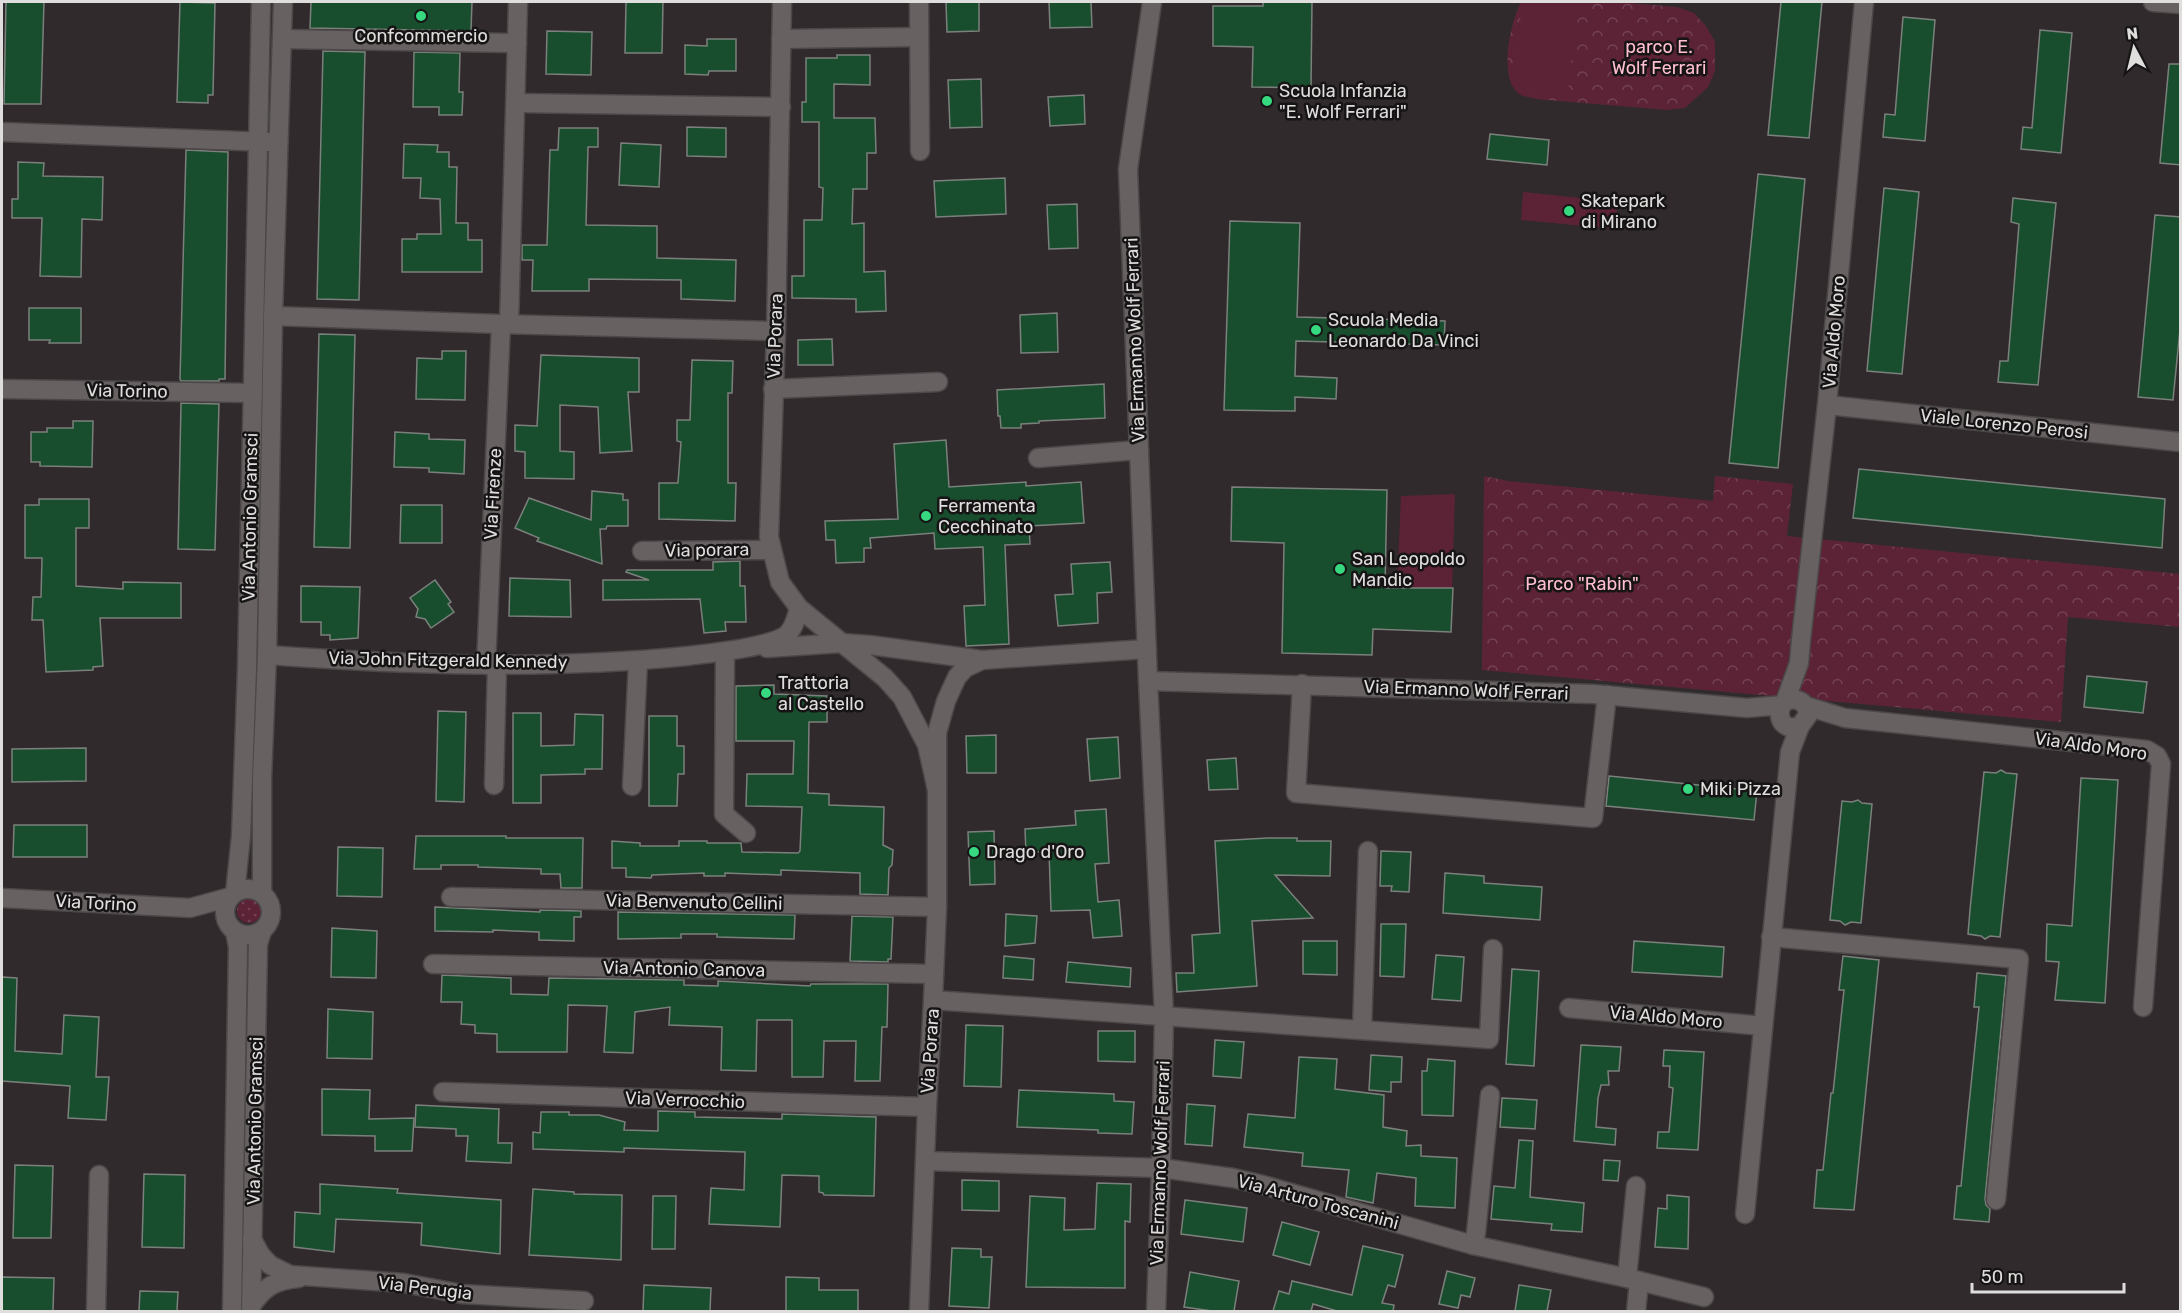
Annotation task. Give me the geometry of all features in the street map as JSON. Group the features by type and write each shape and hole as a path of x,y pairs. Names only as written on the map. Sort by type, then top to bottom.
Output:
{"street":[{"name":"Via Antonio Gramsci","path":"233,895 242,805 261,2"},
{"name":"Via Antonio Gramsci","path":"262,893 262,778 283,2"},
{"name":"Via Firenze","path":"494,785 492,665 516,103 518,2"},
{"name":"Via Porara","path":"782,2 776,331 769,537 780,582 799,608 885,678 902,697 927,746 937,790"},
{"path":"919,2 920,151"},
{"name":"Via Ermanno Wolf Ferrari","path":"1152,2 1128,169 1164,1015 1156,1311"},
{"name":"Via Aldo Moro","path":"1745,1214 1793,713 1827,405 1864,2"},
{"path":"2153,2 2181,4"},
{"path":"781,39 919,37"},
{"path":"282,39 517,43"},
{"path":"516,103 781,107"},
{"path":"2,132 279,143"},
{"path":"273,316 776,331"},
{"path":"773,389 938,382"},
{"name":"Via Torino","path":"2,389 253,393"},
{"name":"Viale Lorenzo Perosi","path":"1827,405 2181,442"},
{"path":"1038,458 1139,450"},
{"name":"Via porara","path":"642,551 772,550"},
{"name":"Via John Fitzgerald Kennedy","path":"730,650 783,637 792,630 799,608"},
{"path":"842,643 982,660 1147,649"},
{"name":"Via John Fitzgerald Kennedy","path":"267,655 492,665 638,661 730,650 842,643"},
{"path":"730,650 724,814 747,832"},
{"name":"Via Porara","path":"920,1311 937,907 937,733 945,701 957,677 965,668 982,660"},
{"path":"633,786 638,661"},
{"name":"Via Ermanno Wolf Ferrari","path":"1148,681 1607,695 1793,713"},
{"path":"1302,684 1296,793 1593,818 1607,695"},
{"name":"Via Aldo Moro","path":"1793,713 2147,750 2157,756 2161,764 2143,1007"},
{"path":"1362,1030 1368,851"},
{"path":"249,889 262,893 271,905 272,912 262,932 248,936 231,927 225,910 233,895 249,889"},
{"name":"Via Torino","path":"2,898 190,908 233,895"},
{"name":"Via Benvenuto Cellini","path":"451,897 937,907"},
{"name":"Via Torino","path":"190,908 231,927"},
{"name":"Via Antonio Gramsci","path":"231,927 238,947 232,1311"},
{"name":"Via Antonio Gramsci","path":"251,1309 258,944 262,932"},
{"path":"1771,937 2019,959 1996,1200"},
{"path":"933,1000 1489,1039 1493,949"},
{"name":"Via Antonio Canova","path":"433,964 934,974"},
{"name":"Via Aldo Moro","path":"1569,1008 1763,1026"},
{"name":"Via Verrocchio","path":"443,1092 927,1107"},
{"path":"1473,1245 1490,1095"},
{"name":"Via Arturo Toscanini","path":"925,1161 1161,1168 1197,1172 1263,1185 1473,1245 1633,1279 1704,1297"},
{"path":"96,1311 99,1175"},
{"path":"1636,1186 1633,1279 1636,1311"},
{"name":"Via Perugia","path":"252,1239 260,1254 270,1265 279,1271 303,1277"},
{"name":"Via Perugia","path":"251,1309 260,1293 268,1286 290,1278 303,1277 404,1283 462,1294 584,1301"}],"green space":[{"name":"parco E. Wolf Ferrari","path":"1521,2 1617,2 1677,7 1694,13 1706,26 1715,42 1715,71 1708,87 1685,108 1666,110 1536,99 1522,95 1512,85 1508,62 1510,35"},
{"path":"1522,2 1577,4 1568,93 1514,88"},
{"name":"Skatepark di Mirano","path":"1523,192 1618,202 1615,229 1521,220"},
{"name":"Parco \"Rabin\"","path":"1484,476 1508,481 1713,501 1715,476 1793,484 1787,536 2180,574 2180,627 2068,617 2061,722 1482,670"},
{"path":"1455,494 1452,591 1397,588 1401,496"},
{"path":"244,899 254,899 261,906 261,916 254,923 244,923 237,916 237,906"}],"building":[{"path":"6,2 44,2 41,104 4,104"},
{"path":"180,2 215,3 213,95 208,95 208,103 177,102"},
{"name":"Confcommercio","path":"311,2 472,2 471,31 310,28"},
{"path":"626,2 663,2 662,53 625,53"},
{"path":"946,2 979,2 979,31 947,32"},
{"path":"1049,2 1091,2 1092,27 1050,28"},
{"path":"1263,2 1312,2 1311,88 1252,87 1253,47 1213,46 1213,6 1263,6"},
{"path":"1781,2 1822,2 1809,138 1768,135"},
{"path":"1903,17 1935,20 1925,141 1883,137 1885,114 1895,115"},
{"path":"2040,30 2072,33 2061,153 2021,149 2023,127 2032,128"},
{"path":"547,31 592,32 591,75 546,74"},
{"path":"707,39 736,39 736,71 709,71 708,75 685,74 685,45 707,46"},
{"path":"323,51 365,52 359,300 317,299"},
{"path":"414,52 460,53 459,92 463,92 462,115 439,115 439,107 413,107"},
{"path":"837,55 870,55 870,85 834,84 834,118 875,118 876,153 867,153 867,189 853,189 852,224 864,223 864,272 885,271 886,311 856,312 856,299 792,298 792,276 804,276 804,220 822,220 823,188 819,187 819,122 802,122 802,102 806,102 806,58 837,58"},
{"path":"2169,64 2181,64 2181,165 2160,163"},
{"path":"981,79 982,127 950,128 948,80"},
{"path":"1084,95 1085,124 1050,126 1048,97"},
{"path":"687,127 726,128 726,157 687,156"},
{"path":"559,128 598,128 598,147 588,147 586,225 657,226 657,258 736,260 735,301 681,299 681,280 589,279 589,291 532,291 533,260 522,260 522,245 547,245 550,150 558,150"},
{"path":"1490,134 1549,140 1547,165 1487,159"},
{"path":"621,143 661,145 659,187 619,185"},
{"path":"404,144 438,145 437,152 449,152 449,167 457,167 456,223 468,223 468,240 482,240 482,272 402,272 402,239 417,239 417,234 441,234 440,199 420,198 421,178 403,178"},
{"path":"186,150 228,152 225,379 219,379 219,381 181,381 180,379"},
{"path":"18,162 44,163 43,176 103,177 102,220 82,219 81,277 40,276 42,218 12,218 12,199 18,199"},
{"path":"1758,174 1805,179 1778,468 1729,463"},
{"path":"1005,178 1006,214 936,217 934,181"},
{"path":"1884,188 1919,192 1902,374 1867,371"},
{"path":"2013,198 2056,203 2038,385 1998,382 2000,361 2008,361 2019,224 2011,222"},
{"path":"1077,204 1078,248 1049,249 1047,205"},
{"path":"2155,215 2181,217 2181,319 2173,400 2138,397"},
{"path":"1230,221 1300,223 1297,317 1445,321 1444,345 1296,341 1295,376 1337,378 1336,399 1295,397 1295,411 1224,410"},
{"path":"29,308 81,308 81,343 49,343 50,340 29,340"},
{"path":"1057,313 1058,352 1021,353 1020,315"},
{"path":"319,334 355,335 350,548 314,547"},
{"path":"832,339 833,365 798,365 798,340"},
{"path":"442,351 466,351 465,400 416,399 417,358 442,359"},
{"path":"541,355 639,358 639,392 628,392 632,451 600,453 598,407 560,405 560,451 574,452 574,479 525,478 525,452 515,451 515,425 537,426"},
{"path":"692,360 733,361 732,393 728,393 728,483 736,483 735,521 659,519 659,483 678,483 681,442 677,441 677,420 690,420"},
{"path":"1104,384 1105,418 1039,421 1039,423 1021,424 1021,428 1001,428 997,390"},
{"path":"181,403 219,404 215,550 178,549"},
{"path":"73,421 93,421 92,467 40,466 40,462 31,462 31,432 47,432 47,428 73,428"},
{"path":"395,432 429,434 429,439 465,440 464,474 429,472 429,468 394,467"},
{"path":"946,440 949,487 1026,482 1026,486 1081,482 1084,523 1029,526 1030,544 1005,545 1009,644 966,646 964,606 985,605 983,547 935,549 934,533 870,538 871,548 864,548 864,562 836,563 835,540 826,540 825,521 898,519 894,444"},
{"path":"1859,469 2165,499 2162,548 1853,518"},
{"path":"1232,487 1387,490 1385,588 1453,588 1451,632 1373,629 1372,655 1282,653 1284,543 1231,541"},
{"path":"592,491 623,494 623,500 628,500 628,526 607,526 606,529 600,529 602,564 537,541 539,538 515,528 529,498 591,520"},
{"path":"39,499 89,499 89,528 76,528 76,586 123,589 123,582 181,583 181,618 100,618 103,666 93,667 93,670 46,672 43,620 32,620 33,597 41,597 42,558 25,558 25,505 39,505"},
{"path":"401,505 442,505 442,543 400,543"},
{"path":"740,561 740,586 745,586 746,622 725,622 726,631 704,633 700,599 603,600 603,580 649,580 626,572 627,570 713,570 713,562"},
{"path":"1110,562 1112,592 1097,593 1098,623 1058,626 1055,595 1073,594 1071,564"},
{"path":"510,578 570,580 571,617 509,616"},
{"path":"435,580 451,602 448,604 454,612 431,628 425,619 416,617 418,609 410,598"},
{"path":"301,586 360,587 358,638 330,640 330,635 321,635 321,622 301,622"},
{"path":"2087,676 2147,682 2143,713 2084,707"},
{"path":"774,685 774,694 827,696 827,722 809,722 808,793 829,794 829,805 884,807 883,845 893,850 892,865 889,868 888,895 860,894 860,873 781,870 781,875 725,873 725,876 704,876 704,873 652,875 651,878 626,877 626,868 612,868 612,841 640,843 640,846 679,846 679,841 707,841 707,843 741,843 742,852 798,853 800,851 802,807 746,806 747,774 793,774 794,741 736,741 736,686"},
{"path":"438,711 466,712 464,802 436,801"},
{"path":"513,713 541,713 541,746 574,745 575,714 603,715 602,769 585,769 585,774 541,775 541,803 513,803"},
{"path":"649,716 677,716 677,746 684,746 684,774 678,774 677,806 649,806"},
{"path":"996,735 996,773 967,773 966,736"},
{"path":"1118,737 1120,778 1090,781 1087,739"},
{"path":"86,748 86,781 12,782 12,749"},
{"path":"1236,758 1238,789 1209,790 1207,760"},
{"path":"2001,770 2017,774 2000,937 1990,936 1985,939 1968,934 1970,910 1984,772 1996,773"},
{"path":"1609,776 1757,791 1754,820 1606,806"},
{"path":"2081,778 2118,780 2105,1003 2055,1000 2059,962 2046,961 2047,924 2072,926"},
{"path":"1858,800 1872,804 1861,923 1851,922 1845,925 1840,921 1830,920 1842,801"},
{"path":"1106,809 1109,863 1095,864 1098,902 1119,900 1122,936 1093,938 1090,910 1051,911 1049,851 1026,853 1025,829 1076,825 1075,811"},
{"path":"14,825 87,825 87,857 13,857"},
{"path":"994,831 995,884 970,885 968,832"},
{"path":"416,836 583,838 582,888 561,888 560,874 541,874 541,869 441,865 441,869 414,869"},
{"path":"1268,838 1331,841 1330,876 1275,875 1313,918 1252,921 1257,986 1177,992 1176,973 1194,973 1192,935 1220,933 1215,841"},
{"path":"338,847 383,848 382,897 337,896"},
{"path":"1381,851 1411,852 1409,892 1391,891 1392,886 1380,886"},
{"path":"1445,873 1484,876 1484,883 1542,887 1540,920 1443,913"},
{"path":"435,907 540,912 540,910 581,911 581,917 574,917 574,941 539,940 539,932 435,931"},
{"path":"618,912 795,915 794,939 681,934 681,938 618,939"},
{"path":"1006,914 1037,916 1035,943 1005,946"},
{"path":"852,916 893,917 891,959 888,959 888,962 850,961"},
{"path":"1381,924 1406,924 1404,977 1380,976"},
{"path":"332,928 377,931 376,978 331,977"},
{"path":"1303,941 1337,941 1337,975 1303,974"},
{"path":"1634,941 1724,947 1722,977 1632,972"},
{"path":"1436,955 1464,957 1461,1001 1432,999"},
{"path":"1004,956 1034,959 1033,980 1003,978"},
{"path":"1843,956 1879,960 1854,1210 1814,1208 1817,1170 1823,1170 1831,1093 1833,1093 1844,990 1839,990"},
{"path":"1068,962 1131,968 1130,987 1066,982"},
{"path":"1512,969 1539,971 1534,1066 1506,1064"},
{"path":"1977,973 2006,976 1985,1199 1990,1209 1989,1222 1954,1219 1957,1186 1961,1186 1979,1007 1974,1007"},
{"path":"442,975 511,978 511,994 548,995 549,978 684,980 684,985 718,986 718,981 810,986 811,984 888,984 887,1027 882,1027 880,1081 855,1081 856,1041 824,1041 823,1077 792,1077 792,1020 757,1020 756,1071 721,1070 722,1027 669,1025 670,1007 635,1012 633,1053 604,1052 607,1006 568,1005 567,1052 497,1052 497,1034 475,1033 475,1025 461,1024 462,1002 441,1002"},
{"path":"2,977 17,978 15,1051 62,1054 64,1015 99,1017 96,1077 109,1077 106,1120 68,1118 70,1086 2,1081"},
{"path":"328,1009 373,1012 372,1059 327,1058"},
{"path":"966,1025 1003,1026 1001,1087 964,1086"},
{"path":"1098,1031 1135,1031 1135,1062 1098,1061"},
{"path":"1215,1040 1244,1042 1241,1078 1213,1076"},
{"path":"1581,1045 1621,1047 1619,1071 1608,1071 1609,1085 1601,1085 1596,1127 1616,1129 1615,1145 1574,1141"},
{"path":"1664,1050 1704,1052 1698,1150 1657,1148 1658,1132 1669,1132 1673,1088 1669,1087 1670,1066 1663,1066"},
{"path":"1371,1055 1402,1057 1401,1082 1391,1082 1391,1092 1369,1090"},
{"path":"1299,1057 1337,1059 1335,1089 1384,1095 1383,1127 1407,1131 1406,1146 1421,1145 1421,1156 1457,1158 1455,1208 1415,1206 1416,1178 1377,1173 1373,1203 1346,1197 1349,1170 1302,1166 1303,1153 1244,1147 1248,1114 1295,1118"},
{"path":"1428,1059 1455,1061 1453,1116 1422,1115 1422,1071 1427,1071"},
{"path":"322,1089 370,1090 369,1119 414,1118 412,1151 375,1151 375,1136 322,1135"},
{"path":"1019,1090 1114,1094 1114,1101 1134,1102 1132,1134 1098,1133 1098,1130 1017,1127"},
{"path":"1502,1098 1537,1100 1535,1129 1500,1127"},
{"path":"1187,1104 1215,1106 1212,1146 1185,1144"},
{"path":"416,1105 499,1109 498,1143 512,1143 511,1163 466,1161 468,1136 456,1136 456,1129 415,1127"},
{"path":"658,1111 695,1112 695,1117 782,1119 782,1114 876,1117 874,1196 824,1195 819,1192 819,1176 782,1175 780,1227 709,1224 711,1188 744,1190 745,1152 624,1148 624,1152 533,1149 533,1132 540,1133 541,1112 599,1115 625,1122 624,1130 658,1131"},
{"path":"1519,1140 1533,1141 1530,1197 1584,1203 1582,1232 1551,1230 1552,1224 1491,1219 1494,1186 1515,1188"},
{"path":"1604,1160 1620,1161 1618,1181 1603,1180"},
{"path":"15,1165 53,1166 51,1238 13,1238"},
{"path":"144,1174 185,1175 184,1248 142,1247"},
{"path":"962,1180 999,1181 999,1211 962,1210"},
{"path":"1097,1183 1131,1184 1130,1222 1125,1221 1125,1288 1026,1287 1030,1196 1065,1198 1064,1230 1095,1229"},
{"path":"320,1184 398,1189 397,1193 501,1200 500,1254 421,1245 422,1223 336,1219 334,1252 294,1247 295,1212 320,1214"},
{"path":"533,1189 574,1192 574,1194 622,1195 621,1260 529,1255"},
{"path":"1667,1195 1689,1197 1688,1249 1655,1247 1658,1208 1667,1209"},
{"path":"653,1196 676,1196 675,1249 652,1249"},
{"path":"1185,1200 1247,1208 1243,1242 1181,1234"},
{"path":"1282,1222 1319,1232 1310,1265 1273,1255"},
{"path":"1363,1246 1403,1255 1395,1287 1388,1285 1382,1303 1394,1305 1393,1311 1337,1311 1313,1304 1311,1311 1273,1311 1279,1291 1289,1294 1292,1281 1352,1295"},
{"path":"952,1248 981,1249 981,1257 992,1257 989,1308 949,1306"},
{"path":"1447,1271 1475,1278 1470,1297 1461,1295 1458,1308 1439,1304"},
{"path":"1190,1272 1239,1281 1234,1311 1184,1307"},
{"path":"2,1277 54,1278 53,1311 2,1311"},
{"path":"786,1277 819,1278 819,1290 858,1290 858,1311 786,1311"},
{"path":"644,1285 711,1288 710,1311 643,1311"},
{"path":"1519,1285 1551,1290 1547,1311 1515,1311"},
{"path":"140,1291 178,1292 177,1311 139,1311"}],"place":[{"name":"Confcommercio","path":"421,16"},
{"name":"Scuola Infanzia \"E. Wolf Ferrari\"","path":"1267,101"},
{"name":"Skatepark di Mirano","path":"1569,211"},
{"name":"Scuola Media Leonardo Da Vinci","path":"1316,330"},
{"name":"Ferramenta Cecchinato","path":"926,516"},
{"name":"San Leopoldo Mandic","path":"1340,569"},
{"name":"Trattoria al Castello","path":"766,693"},
{"name":"Miki Pizza","path":"1688,789"},
{"name":"Drago d'Oro","path":"974,852"}]}
